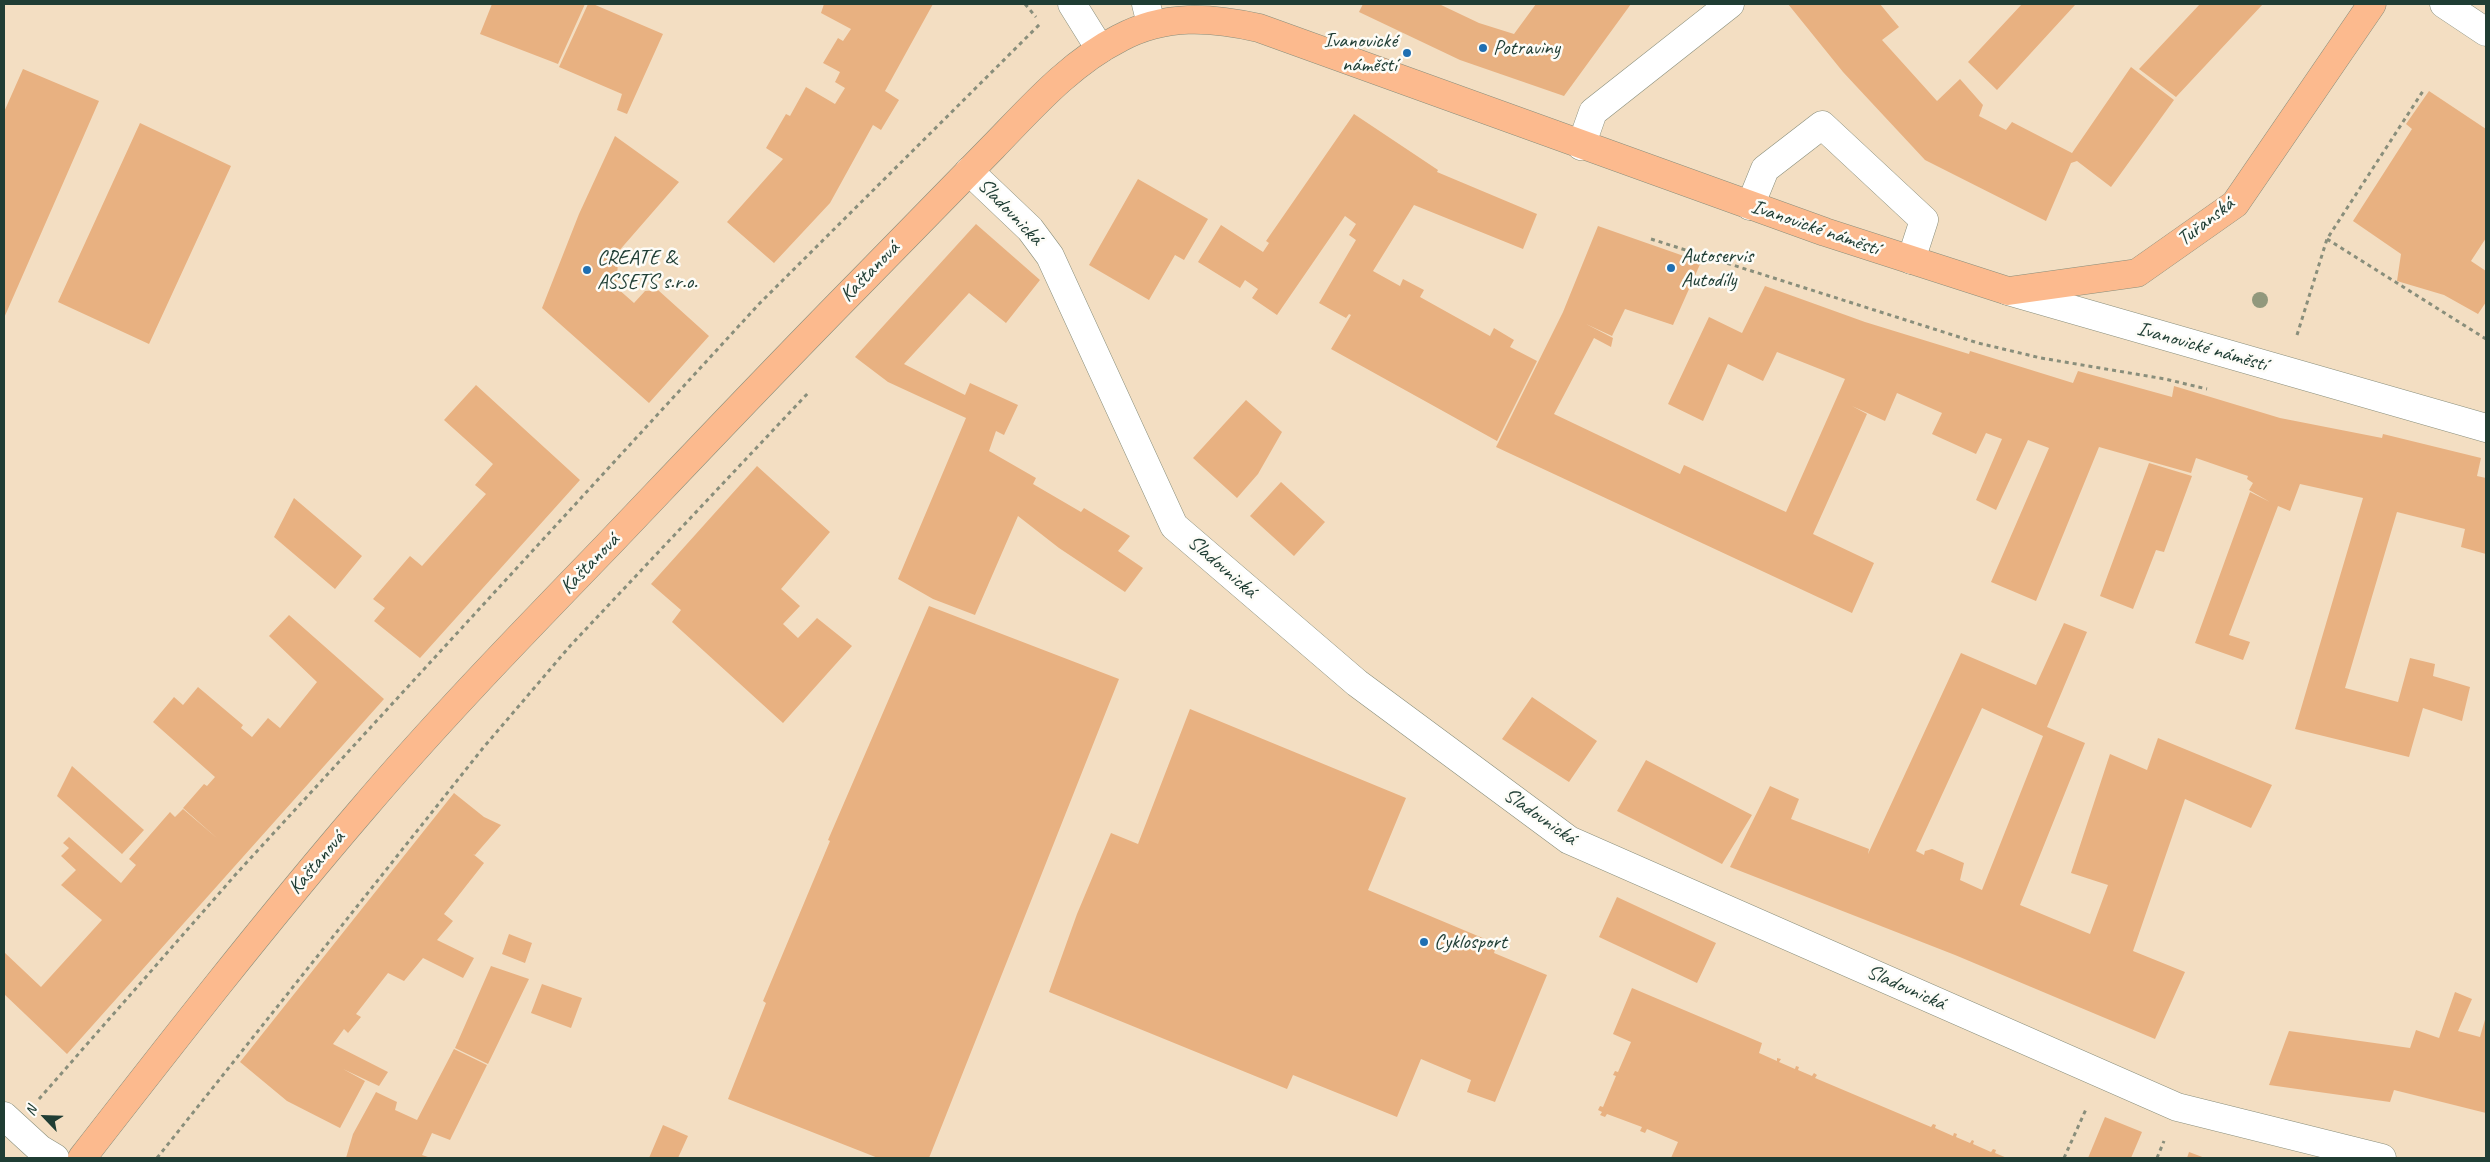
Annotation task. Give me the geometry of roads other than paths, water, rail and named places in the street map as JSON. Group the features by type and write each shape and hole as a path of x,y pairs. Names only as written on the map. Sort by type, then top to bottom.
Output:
{"main road":[{"name":"Tuřanská","path":"2008,291 2137,273 2235,204 2372,4"},
{"name":"Kaštanová","path":"82,1158 260,932 362,810 450,710 803,341 1053,88 1100,49 1122,36 1149,14"},
{"name":"Ivanovické náměstí","path":"1149,14 1216,19 1259,28 1750,206 2008,291"}],"street":[{"path":"1072,4 1100,49"},
{"path":"1582,146 1593,112 1730,4"},
{"path":"2444,4 2486,32"},
{"path":"1750,206 1765,169 1822,124 1924,220 1911,260"},
{"name":"Sladovnická","path":"970,171 1030,229 1050,256 1174,526 1357,684 1569,840 2177,1107 2338,1153 2382,1158"},
{"name":"Ivanovické náměstí","path":"2008,291 2486,428"},
{"path":"9,1122 56,1158"}],"place":[{"name":"Potraviny","path":"1483,48"},
{"name":"Ivanovické náměstí","path":"1407,53"},
{"name":"Autoservis Autodíly","path":"1671,268"},
{"name":"CREATE & ASSETS s.r.o.","path":"587,270"},
{"name":"Cyklosport","path":"1424,942"}]}
